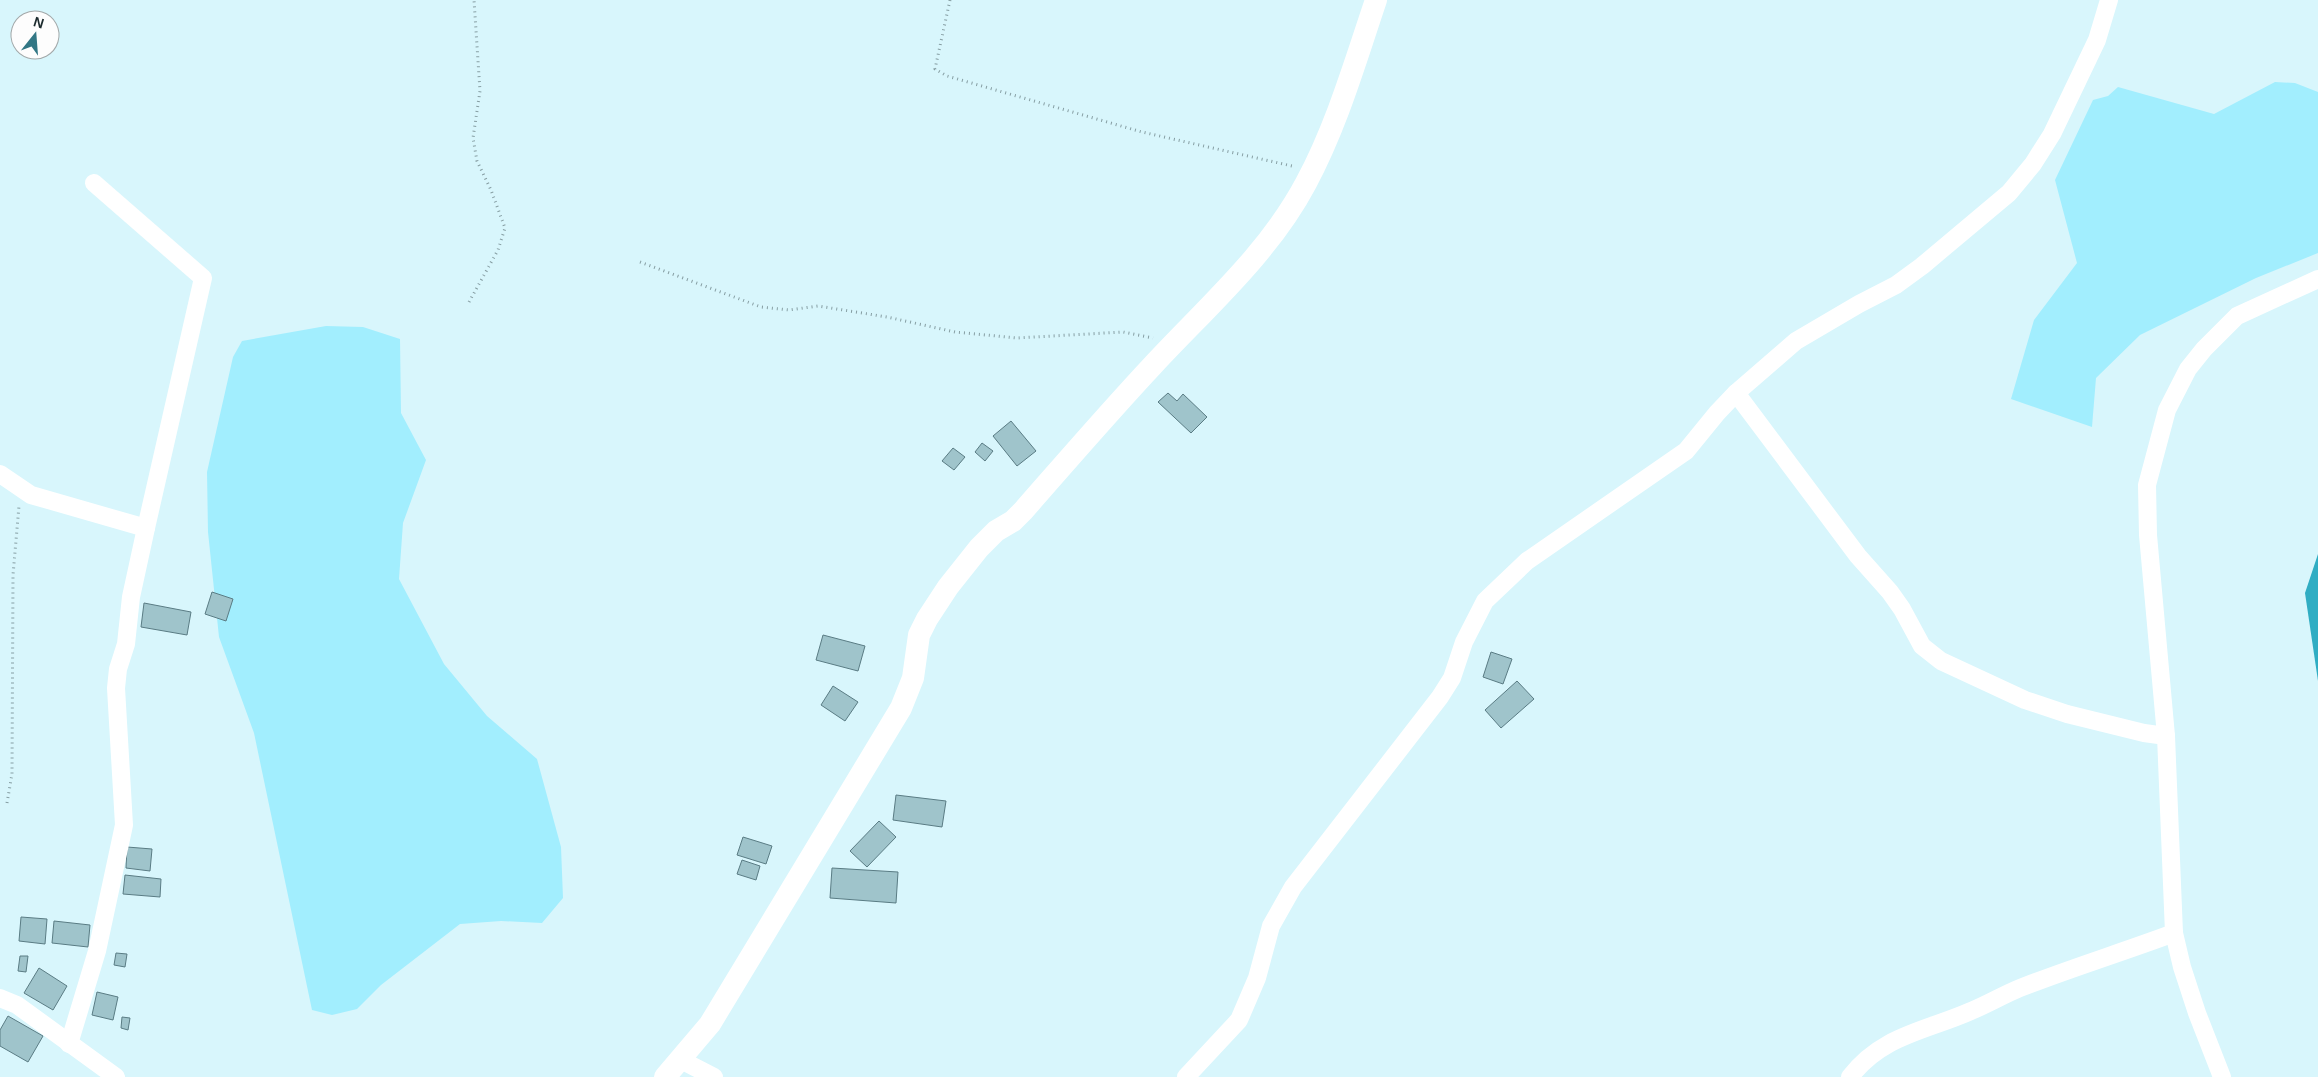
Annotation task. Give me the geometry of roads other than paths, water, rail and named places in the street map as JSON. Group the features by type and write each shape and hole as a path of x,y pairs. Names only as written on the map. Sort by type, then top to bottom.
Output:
{"street":[{"path":"665,1077 710,1024 901,708 913,678 919,635 948,587 979,548 996,531 1013,521 1023,511 1082,442 1242,272 1288,214 1312,171 1334,124 1376,0"},
{"path":"1186,1077 1239,1020 1257,978 1271,926 1292,887 1440,698 1452,678 1464,642 1486,601 1527,561 1686,451 1736,393 1796,341 1859,304 1896,285 1922,266 2009,193 2033,164 2052,134 2097,40 2109,0"},
{"path":"69,1044 97,951 124,825 116,688 118,669 126,644 131,597 146,528 203,278 94,183"},
{"path":"2222,1077 2194,1004 2174,933 2166,736 2148,535 2147,485 2167,410 2188,369 2204,349 2237,316 2318,279"},
{"path":"1736,393 1858,556 1890,592 1902,609 1922,646 1940,661 2025,700 2067,714 2144,733 2166,736"},
{"path":"0,474 32,495 146,528"},
{"path":"1850,1077 1860,1064 1877,1050 1910,1033 1970,1012 2019,989 2174,933"},
{"path":"0,998 17,1005 116,1077"},
{"path":"680,1060 714,1077"}]}
